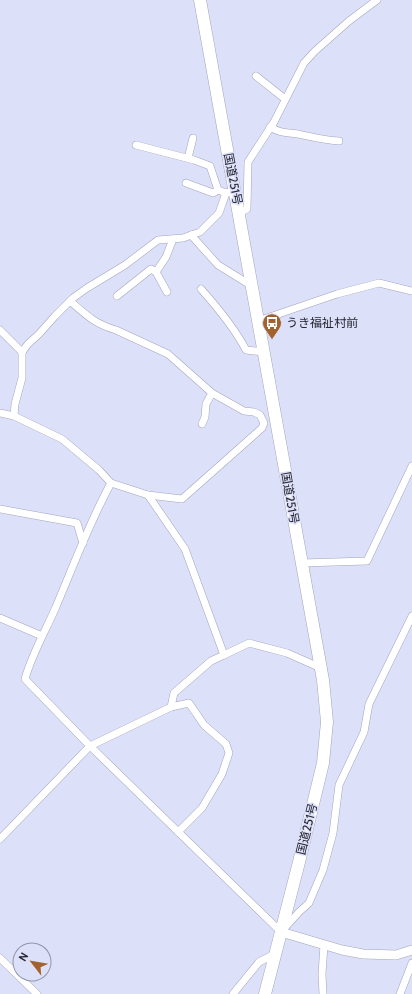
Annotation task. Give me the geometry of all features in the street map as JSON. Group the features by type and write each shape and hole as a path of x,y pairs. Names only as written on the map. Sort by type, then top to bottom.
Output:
{"highway":[{"name":"国道251号","path":"200,0 231,192 239,213 321,668 327,722 323,763 300,862 265,994"}],"street":[{"path":"239,213 247,209 248,162 286,99 304,63 315,51 349,21 377,0"},
{"path":"256,76 286,99"},
{"path":"270,127 279,132 339,141"},
{"path":"188,158 193,138"},
{"path":"136,145 188,158 210,166 218,190"},
{"path":"14,416 15,404 22,378 22,352 28,344 70,301 87,288 125,265 158,240 183,238 200,232 219,213 231,192 218,190 213,193 186,183"},
{"path":"191,235 218,265 252,286"},
{"path":"156,272 166,257 173,239"},
{"path":"117,296 151,268 156,272 167,292"},
{"path":"258,321 337,294 379,284 412,291"},
{"path":"201,289 238,335 246,350 264,352"},
{"path":"0,413 14,416 62,439 99,470 111,483 148,495 182,499 262,428 264,423 260,415 254,412 244,411 212,394 168,354 92,320 70,301"},
{"path":"0,330 22,352"},
{"path":"202,424 205,417 206,404 212,394"},
{"path":"302,563 367,560 412,466"},
{"path":"111,483 30,663 25,679 90,746 281,932 342,950 363,954 384,956 396,955 412,950"},
{"path":"148,495 185,549 224,655"},
{"path":"0,509 77,523 83,543"},
{"path":"281,932 309,903 323,870 333,833 339,784 364,732 369,704 412,616"},
{"path":"0,618 42,636"},
{"path":"171,706 174,693 211,661 249,643 287,653 321,668"},
{"path":"0,839 90,746 171,706 189,704 204,725 226,744 229,753 222,774 202,808 178,832"},
{"path":"323,994 322,974 324,945"},
{"path":"233,994 259,962 275,954"},
{"path":"0,958 37,994"},
{"path":"400,994 412,963"}],"place":[{"name":"うき福祉村前","path":"272,340"}]}
